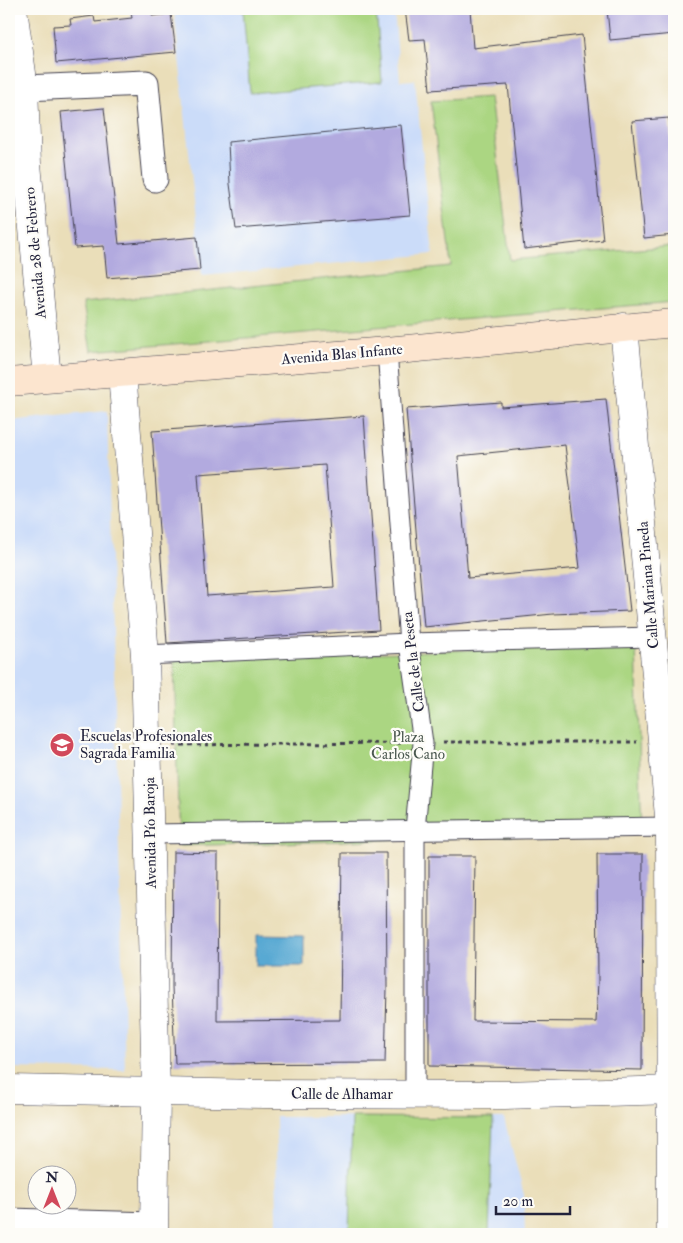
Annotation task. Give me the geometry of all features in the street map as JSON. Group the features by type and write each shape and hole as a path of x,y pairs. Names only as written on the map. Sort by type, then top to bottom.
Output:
{"main road":[{"name":"Avenida Blas Infante","path":"9,382 387,351 674,322"}],"street":[{"name":"Avenida 28 de Febrero","path":"13,9 24,88 18,165 47,378"},
{"path":"24,88 146,83 155,179"},
{"name":"Calle Mariana Pineda","path":"624,327 652,637 672,827 671,1234"},
{"name":"Calle de la Peseta","path":"387,351 409,643 423,742 415,830 415,1094"},
{"name":"Avenida Pío Baroja","path":"122,372 145,655 156,1092 154,1230"},
{"path":"145,655 409,643 652,637"},
{"path":"150,834 672,827"},
{"name":"Calle de Alhamar","path":"9,1089 265,1094 504,1095 672,1090"},
{"path":"9,1222 154,1230"}],"shaded area":[{"path":"174,9 394,9 400,81 415,80 433,254 202,276"},
{"name":"Escuelas Profesionales Sagrada Familia","path":"107,411 125,1070 9,1068 9,421"},
{"path":"276,1117 504,1118 524,1195 525,1234 277,1234"}],"green space":[{"path":"243,9 376,9 382,82 250,93"},
{"path":"490,97 510,260 674,246 674,302 91,351 83,303 451,266 431,101"},
{"name":"Plaza Carlos Cano","path":"636,645 642,832 179,846 174,659"},
{"path":"352,1117 493,1118 489,1234 349,1234"}],"water":[{"path":"256,935 304,936 304,966 256,966"}],"building":[{"path":"405,9 470,9 473,48 582,35 603,240 524,249 508,85 430,90 425,39 409,40"},
{"path":"607,9 674,9 674,34 610,40"},
{"path":"151,11 152,16 171,14 176,52 56,63 53,26 71,25 70,19 94,16 95,22 132,18 131,13"},
{"path":"104,108 119,244 197,237 200,270 107,278 104,246 75,248 61,112"},
{"path":"669,118 674,170 674,235 644,238 632,121"},
{"path":"401,125 410,215 236,229 230,184 228,142"},
{"path":"606,399 630,611 553,614 424,627 406,409 501,402 501,407","holes":["565,445 580,568 468,578 458,456"]},
{"path":"364,416 379,630 167,643 152,431","holes":["325,465 334,587 207,596 198,474"]},
{"path":"173,852 218,853 217,1021 340,1020 342,853 386,853 387,988 385,1063 175,1064 172,986"},
{"path":"597,854 643,854 642,1070 429,1066 429,856 475,856 473,1021 596,1022 598,981"}],"place":[{"name":"Escuelas Profesionales Sagrada Familia","path":"62,745"}]}
